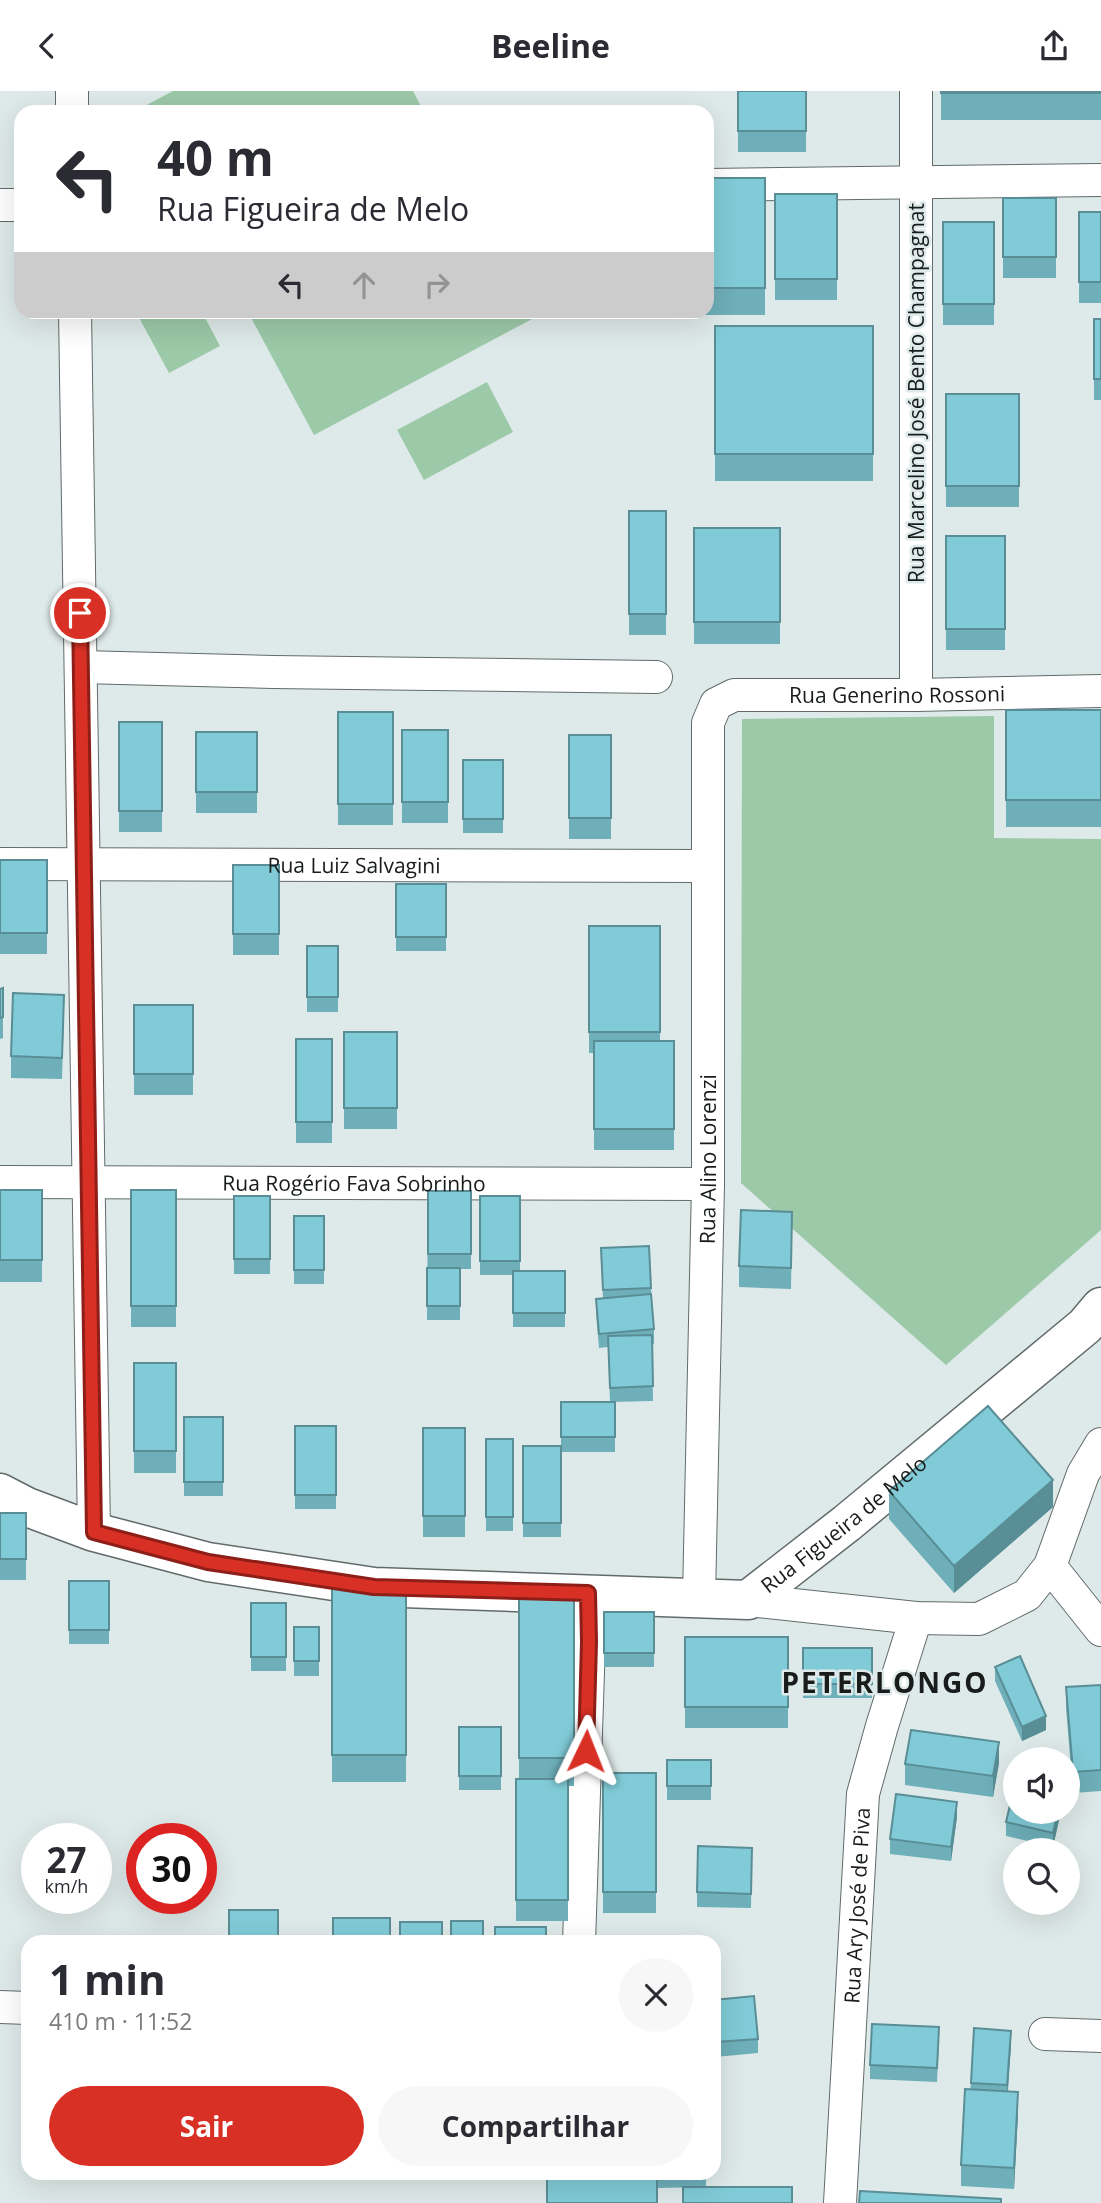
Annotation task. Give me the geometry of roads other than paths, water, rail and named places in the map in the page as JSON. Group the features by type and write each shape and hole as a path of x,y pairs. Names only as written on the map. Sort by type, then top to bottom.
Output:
{"main road":[{"name":"Rua Figueira de Melo","path":"0,1493 27,1507 94,1532 208,1562 374,1587 748,1600 947,1441 1085,1326 1101,1307"}],"street":[{"name":"Rua Marcelino José Bento Champagnat","path":"916,91 916,695"},
{"path":"714,185 1101,180"},
{"path":"75,319 94,1532"},
{"path":"81,667 273,673 656,677"},
{"name":"Rua Generino Rossoni","path":"708,723 716,704 734,695 1101,691"},
{"name":"Rua Alino Lorenzi","path":"699,1597 708,1184 708,723"},
{"name":"Rua Luiz Salvagini","path":"0,864 707,866"},
{"name":"Rua Rogério Fava Sobrinho","path":"0,1182 708,1184"},
{"path":"748,1600 916,1618 979,1619 1027,1595 1050,1566 1083,1474 1101,1444"},
{"path":"1050,1566 1101,1630"},
{"path":"579,1935 589,1642 588,1593"},
{"name":"Rua Ary José de Piva","path":"840,2203 863,1794 916,1618"},
{"path":"0,2007 21,2008"},
{"path":"1045,2034 1101,2036"}],"district":[{"name":"PETERLONGO","path":"885,1682"}]}
